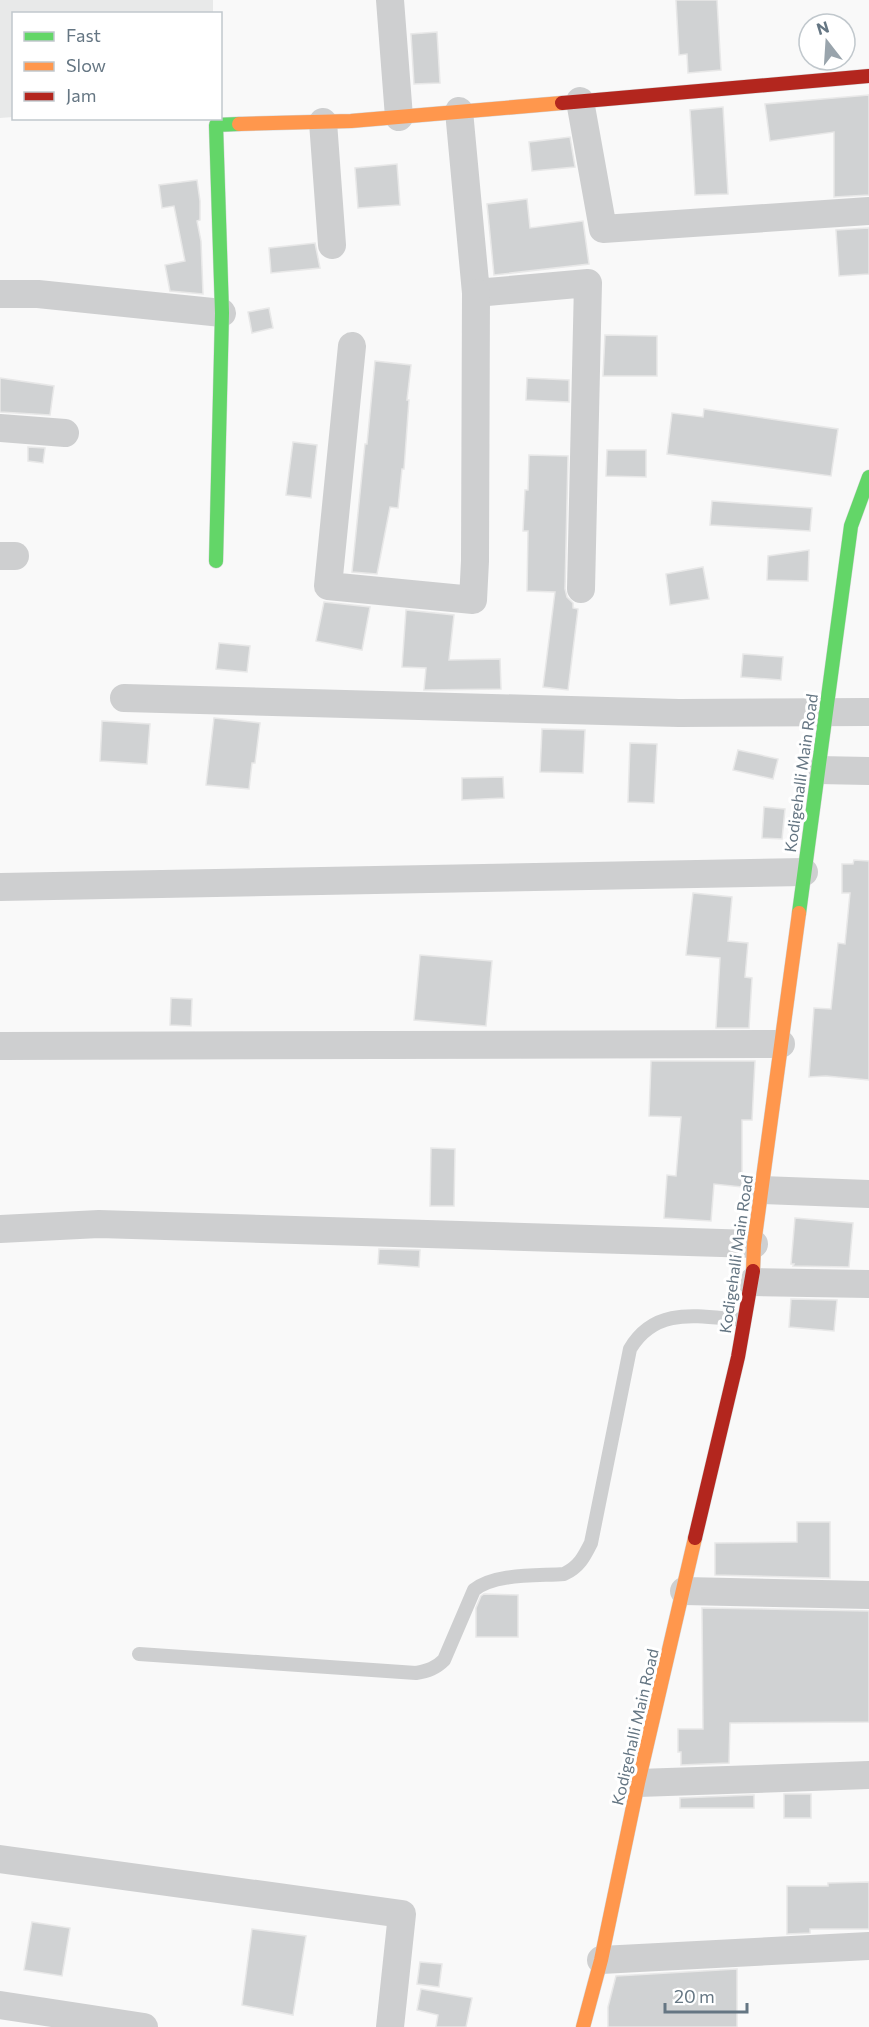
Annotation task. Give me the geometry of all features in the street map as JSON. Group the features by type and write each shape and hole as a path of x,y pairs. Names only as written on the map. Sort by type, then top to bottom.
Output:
{"street":[{"path":"390,0 399,117"},
{"path":"216,561 222,313 216,125 399,117 869,76"},
{"path":"580,101 603,228 869,211"},
{"path":"352,346 328,586 473,600 476,293 459,111"},
{"path":"323,122 332,245"},
{"path":"476,293 588,283 581,589"},
{"path":"0,294 38,294 222,313"},
{"path":"0,428 65,433"},
{"name":"Kodigehalli Main Road","path":"583,2027 601,1960 638,1783 738,1357 743,1320 752,1282 761,1190 851,526 869,477"},
{"path":"124,698 679,713 869,712"},
{"path":"818,770 869,771"},
{"path":"0,886 804,872"},
{"path":"0,1046 781,1044"},
{"path":"761,1190 869,1194"},
{"path":"0,1228 99,1224 754,1244"},
{"path":"752,1282 869,1284"},
{"path":"684,1591 869,1595"},
{"path":"638,1783 869,1775"},
{"path":"0,1859 402,1914 390,2027"},
{"path":"601,1960 869,1946"},
{"path":"0,2005 144,2027"}],"lane":[{"path":"139,1654 416,1673 438,1666 444,1660 474,1590 480,1585 497,1579 564,1574 573,1570 580,1563 591,1543 630,1349 638,1336 667,1318 743,1320"}],"shaded area":[{"path":"0,0 213,0 213,12 12,12 12,117 0,118"}],"building":[{"path":"676,0 717,0 721,70 688,73 687,54 679,55"},
{"path":"437,32 440,83 414,84 411,34"},
{"path":"869,95 869,195 834,197 834,132 770,141 765,104"},
{"path":"723,107 728,194 695,195 690,110"},
{"path":"570,137 575,167 532,171 529,142"},
{"path":"397,164 400,205 358,208 355,168"},
{"path":"197,180 200,220 197,221 201,241 203,294 170,291 165,265 185,261 174,206 162,208 159,185"},
{"path":"527,199 530,228 583,221 589,264 494,275 487,204"},
{"path":"869,228 869,274 839,276 836,230"},
{"path":"315,243 320,268 271,273 269,248"},
{"path":"269,308 273,328 252,333 248,312"},
{"path":"605,335 657,336 657,376 603,376"},
{"path":"375,361 411,365 404,469 402,469 398,508 390,507 377,574 352,572"},
{"path":"0,378 54,386 50,415 0,412"},
{"path":"527,378 569,380 569,402 526,400"},
{"path":"704,409 838,429 831,476 667,454 672,413 703,417"},
{"path":"293,442 317,445 311,498 286,495"},
{"path":"28,447 45,448 43,463 28,461"},
{"path":"607,450 646,450 646,477 606,476"},
{"path":"529,455 568,456 565,589 567,597 573,603 573,608 578,609 568,690 543,687 555,592 527,591 528,531 523,531"},
{"path":"712,501 812,508 810,531 710,525"},
{"path":"809,550 808,581 767,580 768,556"},
{"path":"703,567 709,599 670,605 666,574"},
{"path":"324,602 370,607 362,650 316,641"},
{"path":"406,610 454,615 449,660 500,659 501,689 424,690 426,668 402,667"},
{"path":"219,643 250,646 247,672 216,669"},
{"path":"743,654 783,657 781,680 741,677"},
{"path":"214,718 260,723 249,789 206,785"},
{"path":"102,721 150,724 147,764 100,761"},
{"path":"542,729 585,730 583,773 540,772"},
{"path":"630,743 657,744 654,803 628,802"},
{"path":"738,750 778,759 773,779 733,770"},
{"path":"503,777 504,798 462,800 462,778"},
{"path":"764,807 785,809 782,839 762,838"},
{"path":"854,860 869,861 869,1080 826,1076 809,1077 814,1008 831,1009 838,943 845,944 850,893 842,893 842,864 853,864"},
{"path":"693,893 732,897 728,941 748,943 745,977 752,978 749,1028 716,1028 720,958 686,955"},
{"path":"420,955 492,961 486,1026 414,1020"},
{"path":"171,998 192,999 191,1026 170,1025"},
{"path":"651,1061 755,1061 752,1120 742,1120 742,1187 714,1184 711,1221 664,1218 667,1175 676,1176 681,1117 649,1116"},
{"path":"431,1148 455,1149 454,1206 430,1206"},
{"path":"795,1218 853,1223 849,1267 793,1266 794,1264 791,1264"},
{"path":"379,1249 420,1250 419,1267 378,1264"},
{"path":"791,1299 837,1300 834,1331 789,1327"},
{"path":"797,1522 830,1522 830,1578 715,1575 715,1543 797,1542"},
{"path":"484,1594 518,1595 518,1637 476,1637 476,1608"},
{"path":"702,1608 869,1611 869,1722 730,1723 729,1763 681,1765 681,1752 678,1752 678,1729 703,1729"},
{"path":"784,1794 811,1794 811,1818 784,1818"},
{"path":"754,1795 754,1808 680,1808 680,1798"},
{"path":"869,1882 869,1929 810,1929 810,1933 787,1934 787,1886 828,1886 828,1883"},
{"path":"32,1922 70,1928 62,1976 24,1970"},
{"path":"252,1929 306,1936 293,2015 242,2005"},
{"path":"420,1962 442,1964 439,1987 417,1984"},
{"path":"737,1969 737,2027 608,2027 608,2007 616,1976"},
{"path":"421,1989 472,1998 466,2027 436,2027 438,2015 417,2010"}],"traffic: fast":[{"path":"216,561 222,313 216,125 239,124"},
{"path":"799,913 851,526 869,477"}],"traffic: slow":[{"path":"239,124 351,121 562,103"},
{"path":"753,1271 754,1244 799,913"},
{"path":"583,2027 601,1960 638,1783 695,1538"}],"traffic: jam":[{"path":"562,103 869,76"},
{"path":"695,1538 738,1357 753,1271"}]}
